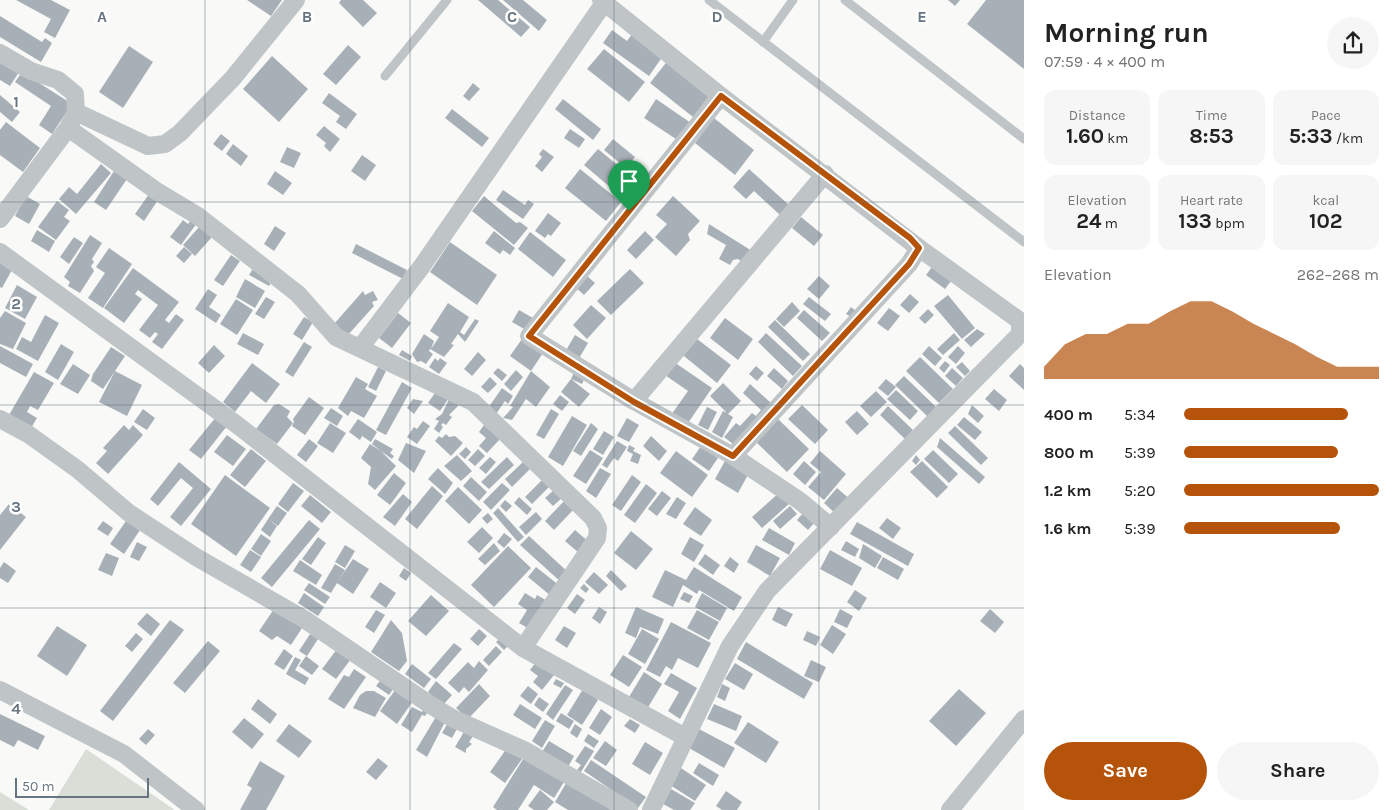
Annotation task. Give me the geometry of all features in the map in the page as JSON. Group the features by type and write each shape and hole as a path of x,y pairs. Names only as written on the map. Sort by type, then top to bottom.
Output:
{"street":[{"path":"76,112 148,146 165,144 180,133 233,78 296,0"},
{"path":"360,348 422,266 603,1 721,96 919,248 1020,321 1020,334 767,591 730,646 651,810"},
{"path":"0,54 31,71 58,80 75,94 76,112 68,128 0,219"},
{"path":"721,96 529,336 634,402 733,456 800,501 832,527"},
{"path":"68,128 158,192 198,216 298,294 336,337 473,402 593,518 598,528 597,538 523,648"},
{"path":"634,402 825,174"},
{"path":"733,456 909,264 919,248"},
{"path":"0,252 236,424 523,648 685,737"},
{"path":"0,419 28,434 77,469 129,513 204,562 304,619 429,704 452,718 526,751 629,810"},
{"path":"0,690 124,754 196,810"},
{"path":"950,810 1024,718"}],"lane":[{"path":"385,76 447,0"},
{"path":"709,0 1024,242"},
{"path":"763,42 792,0"},
{"path":"845,0 1024,139"}],"shaded area":[{"path":"86,749 172,808 174,810 49,810"},
{"path":"0,792 29,810 0,810"}],"building":[{"path":"16,0 51,0 70,10 55,38 44,32 51,19"},
{"path":"247,0 282,0 271,16"},
{"path":"341,0 363,0 377,13 363,27 339,3"},
{"path":"478,0 498,0 530,27 521,37"},
{"path":"503,0 523,0 547,20 539,31"},
{"path":"948,0 960,0 955,6"},
{"path":"986,0 1024,0 1024,69 967,24"},
{"path":"0,16 42,42 45,38 52,43 41,62 0,37"},
{"path":"612,30 627,41 632,34 663,56 649,76 603,43"},
{"path":"348,45 361,57 336,85 323,74"},
{"path":"129,46 153,62 123,108 99,92"},
{"path":"604,49 645,82 629,102 587,69"},
{"path":"272,56 308,89 279,122 243,89"},
{"path":"669,59 711,94 693,117 650,83"},
{"path":"0,60 19,72 10,86 0,80"},
{"path":"22,72 72,104 52,134 39,125 51,106 15,82"},
{"path":"473,83 480,89 469,101 463,96"},
{"path":"329,93 357,114 346,129 336,122 340,116 322,103"},
{"path":"0,95 20,112 12,122 0,112"},
{"path":"563,99 601,129 593,140 555,109"},
{"path":"656,99 691,123 679,141 644,118"},
{"path":"452,109 489,138 482,147 445,118"},
{"path":"714,118 754,150 735,175 695,143"},
{"path":"6,122 40,148 23,172 0,155 0,130"},
{"path":"324,126 340,139 330,152 324,146 326,143 316,135"},
{"path":"570,129 585,139 579,148 564,138"},
{"path":"221,134 230,141 222,151 213,144"},
{"path":"613,139 635,157 626,168 604,150"},
{"path":"233,144 248,156 241,166 226,154"},
{"path":"287,147 301,153 294,168 280,162"},
{"path":"543,149 554,157 542,172 535,166 542,157 539,154"},
{"path":"598,149 638,182 624,199 584,165"},
{"path":"362,155 376,165 365,181 351,171"},
{"path":"101,164 111,173 76,214 59,199 69,187 77,194"},
{"path":"580,169 621,202 606,221 565,188"},
{"path":"749,169 789,205 780,215 754,191 746,199 733,187"},
{"path":"114,171 127,179 106,210 94,202"},
{"path":"275,171 292,183 283,195 267,184"},
{"path":"503,190 525,205 528,200 534,204 523,219 496,200"},
{"path":"149,194 158,200 144,221 135,214"},
{"path":"26,196 40,204 29,224 15,216"},
{"path":"484,196 516,223 520,222 528,228 514,245 472,211"},
{"path":"673,196 700,221 688,234 690,240 676,256 655,237 667,224 656,215"},
{"path":"57,201 69,210 64,217 70,221 56,240 38,227"},
{"path":"548,213 561,223 551,236 548,234 545,238 535,231"},
{"path":"801,217 823,235 814,246 792,228"},
{"path":"192,219 197,223 181,245 170,237 183,220 188,224"},
{"path":"709,224 752,251 744,263 738,259 733,260 730,265 719,259 726,245 707,234"},
{"path":"200,226 212,237 195,256 183,245"},
{"path":"275,226 286,233 274,251 264,244"},
{"path":"37,230 55,241 49,252 31,241"},
{"path":"494,231 515,248 510,255 503,250 500,254 485,243"},
{"path":"645,231 654,240 636,259 627,250"},
{"path":"530,232 566,260 553,277 518,249"},
{"path":"90,235 102,243 92,259 94,262 91,266 94,271 80,293 68,286 70,282 64,277"},
{"path":"74,237 83,243 69,264 60,257"},
{"path":"450,242 497,275 477,305 430,272"},
{"path":"356,244 407,270 403,279 352,253"},
{"path":"184,247 192,254 184,263 176,256"},
{"path":"109,248 132,264 103,308 88,298 105,273 96,267"},
{"path":"231,255 240,261 223,286 214,280"},
{"path":"0,260 13,268 2,288 0,287"},
{"path":"254,267 274,278 269,286 249,275"},
{"path":"932,267 951,281 945,289 926,275"},
{"path":"133,268 179,302 165,320 169,323 176,314 184,320 162,349 152,342 158,334 155,332 150,338 139,330 158,305 138,290 135,294 142,299 124,323 104,308"},
{"path":"630,269 644,283 611,315 597,301"},
{"path":"585,274 595,283 584,295 574,286"},
{"path":"819,276 830,286 819,299 807,289"},
{"path":"245,279 265,291 255,308 236,297"},
{"path":"17,285 37,297 25,319 5,308"},
{"path":"208,289 217,295 209,307 221,315 216,323 195,309"},
{"path":"363,291 365,295 373,291 378,300 372,302 374,306 347,336 334,324"},
{"path":"910,294 919,302 909,313 900,305"},
{"path":"948,295 975,328 962,339 934,306"},
{"path":"266,297 275,302 264,319 255,314"},
{"path":"809,297 831,314 825,321 803,304"},
{"path":"236,299 253,310 237,335 220,324"},
{"path":"792,302 800,311 784,327 776,319"},
{"path":"448,303 469,317 460,332 464,335 475,319 479,321 465,342 458,334 451,344 454,345 444,357 430,349 429,351 433,354 426,364 421,361 417,362 412,354 424,334 434,341 431,349 439,337 430,331"},
{"path":"591,305 606,318 587,339 573,325"},
{"path":"851,307 857,312 853,318 846,314"},
{"path":"889,308 900,316 888,331 877,323"},
{"path":"928,309 934,315 925,324 919,318"},
{"path":"519,310 533,318 526,330 512,322"},
{"path":"804,310 830,333 822,341 797,318"},
{"path":"5,311 26,323 13,349 0,344 0,318"},
{"path":"398,313 411,323 392,348 379,338"},
{"path":"45,315 59,323 38,361 16,349 22,337 31,342"},
{"path":"304,317 313,322 302,340 293,334"},
{"path":"725,318 753,339 738,360 710,338"},
{"path":"775,320 810,354 803,361 768,327"},
{"path":"977,329 985,334 971,347 964,340"},
{"path":"243,333 264,344 258,355 237,344"},
{"path":"766,333 802,366 793,376 758,342"},
{"path":"954,333 960,340 943,355 937,349"},
{"path":"575,335 588,343 578,360 565,352"},
{"path":"692,335 731,365 717,383 679,352"},
{"path":"522,339 543,353 531,371 510,356"},
{"path":"304,342 312,347 293,377 285,372"},
{"path":"61,344 74,352 58,380 45,372"},
{"path":"214,345 225,356 209,373 198,363"},
{"path":"0,346 33,364 26,377 0,363"},
{"path":"929,346 942,358 935,366 922,354"},
{"path":"958,346 965,353 956,364 948,357"},
{"path":"111,347 125,356 103,389 91,381 93,374"},
{"path":"402,350 412,356 410,361 399,355"},
{"path":"478,352 486,360 472,376 464,369"},
{"path":"920,357 953,389 939,403 906,371"},
{"path":"435,358 438,361 440,358 447,363 439,374 429,367"},
{"path":"671,360 712,388 686,426 671,415 688,391 662,373"},
{"path":"945,361 950,365 944,373 939,368"},
{"path":"962,362 970,371 965,376 956,367"},
{"path":"252,363 280,384 266,403 251,391 235,412 223,402"},
{"path":"73,364 90,375 78,394 60,384"},
{"path":"1020,364 1024,368 1024,390 1009,376"},
{"path":"756,366 764,373 757,381 749,374"},
{"path":"378,367 386,371 376,391 368,387"},
{"path":"498,368 507,375 502,381 493,373"},
{"path":"774,368 788,381 782,389 767,376"},
{"path":"952,368 963,378 956,386 945,376"},
{"path":"516,370 523,377 511,391 504,384"},
{"path":"575,370 586,375 582,384 571,379"},
{"path":"115,371 142,385 127,416 99,402"},
{"path":"531,371 550,387 536,407 526,399 512,420 503,418 513,407 510,406"},
{"path":"34,372 54,383 38,410 30,406 27,412 37,418 31,428 9,415"},
{"path":"904,376 937,408 928,417 895,385"},
{"path":"356,377 368,384 365,389 377,396 364,418 351,411 348,416 338,408"},
{"path":"490,377 497,384 488,393 481,387"},
{"path":"571,379 590,394 579,407 561,392"},
{"path":"886,379 896,387 888,396 878,388"},
{"path":"402,382 412,388 386,435 376,430"},
{"path":"723,383 741,401 728,414 733,417 722,438 712,432 723,411 727,413 710,396"},
{"path":"750,384 771,403 733,444 724,437 736,423 740,426 752,413 756,416 761,410 743,393"},
{"path":"502,388 513,396 508,404 505,401 494,417 486,411"},
{"path":"994,389 1007,400 999,411 985,399"},
{"path":"437,390 449,398 440,411 428,403"},
{"path":"896,390 918,411 910,420 887,399"},
{"path":"876,391 887,402 871,417 860,406"},
{"path":"560,395 569,402 562,411 553,404"},
{"path":"309,397 324,408 305,435 292,426 293,419"},
{"path":"450,397 460,404 449,415 452,417 446,425 443,423 441,425 443,427 439,433 434,429 439,421 435,419 442,414"},
{"path":"413,399 423,401 414,414 407,408"},
{"path":"279,404 290,411 287,417 293,423 277,444 256,429 274,405"},
{"path":"802,405 828,430 815,444 788,419"},
{"path":"972,405 984,416 978,423 968,414"},
{"path":"888,406 913,430 905,439 880,415"},
{"path":"707,407 717,412 708,430 698,425"},
{"path":"331,408 343,416 337,426 324,418"},
{"path":"143,409 155,418 147,430 134,422"},
{"path":"551,409 559,414 544,439 536,435"},
{"path":"857,411 869,424 857,435 845,422"},
{"path":"572,416 587,425 563,466 548,457"},
{"path":"216,417 227,426 201,459 189,450"},
{"path":"964,417 982,432 975,440 957,425"},
{"path":"627,418 639,425 629,442 617,436"},
{"path":"358,419 377,432 371,442 362,436 360,440 349,432"},
{"path":"778,419 809,449 787,472 756,442"},
{"path":"423,421 430,426 417,444 407,437 414,427 417,429"},
{"path":"330,423 346,433 333,453 317,443"},
{"path":"591,423 598,429 581,456 573,451"},
{"path":"124,425 129,430 133,425 143,435 108,474 96,463 107,451 103,448"},
{"path":"484,425 500,439 487,453 479,446 486,438 479,432"},
{"path":"955,426 988,458 981,465 948,433"},
{"path":"604,431 614,437 603,455 593,449"},
{"path":"446,434 449,437 455,436 463,443 451,456 435,441 439,436 442,438"},
{"path":"227,435 246,449 233,466 214,452"},
{"path":"651,436 667,451 659,461 643,446"},
{"path":"940,438 985,477 979,484 937,447"},
{"path":"309,439 318,446 306,462 297,455"},
{"path":"375,439 393,449 390,453 394,456 392,459 372,444"},
{"path":"617,441 627,447 618,461 614,458 607,468 602,465"},
{"path":"406,443 426,451 414,473 398,460"},
{"path":"370,444 381,451 396,466 375,490 368,484 371,467 361,458"},
{"path":"629,445 635,448 633,451 641,455 638,464 630,461 633,454 627,451"},
{"path":"701,446 718,458 709,471 692,459"},
{"path":"466,447 471,452 465,459 459,454"},
{"path":"251,449 266,461 245,487 230,475"},
{"path":"478,449 485,456 475,466 468,460"},
{"path":"590,450 603,458 586,484 573,476"},
{"path":"933,450 958,474 949,483 924,459"},
{"path":"676,451 708,475 692,497 660,473"},
{"path":"820,451 846,474 824,500 808,487 821,472 810,463"},
{"path":"457,455 472,471 461,481 444,466"},
{"path":"916,455 920,460 916,465 912,461"},
{"path":"490,457 496,462 486,474 479,468"},
{"path":"507,457 514,465 489,489 481,482"},
{"path":"726,459 749,473 738,493 715,479"},
{"path":"804,461 816,472 805,485 793,474"},
{"path":"922,461 948,487 937,498 910,472"},
{"path":"179,462 211,489 181,526 170,517 193,488 181,478 158,506 150,499"},
{"path":"523,462 530,469 512,487 505,479"},
{"path":"438,468 453,483 445,494 428,479"},
{"path":"600,468 611,474 596,498 586,491"},
{"path":"394,473 406,483 390,505 377,495"},
{"path":"225,475 270,508 236,556 191,524"},
{"path":"632,475 641,482 621,511 612,505"},
{"path":"471,477 487,492 479,501 463,486"},
{"path":"542,480 549,487 532,504 525,497"},
{"path":"293,483 304,491 288,512 278,504"},
{"path":"502,483 510,490 491,510 483,502"},
{"path":"646,484 657,493 635,523 624,515"},
{"path":"432,486 443,496 417,529 405,519"},
{"path":"458,487 482,510 469,524 445,501"},
{"path":"556,488 564,496 553,506 545,498"},
{"path":"837,488 852,501 838,516 824,503"},
{"path":"662,491 671,498 657,516 648,509"},
{"path":"780,492 790,503 762,528 752,517"},
{"path":"403,494 412,502 395,526 383,517"},
{"path":"310,495 331,512 322,523 301,506"},
{"path":"519,497 532,509 527,515 514,503"},
{"path":"677,497 686,503 676,519 666,514"},
{"path":"567,498 576,507 554,530 545,521"},
{"path":"505,500 512,506 506,512 500,506"},
{"path":"9,504 26,517 0,550 0,515"},
{"path":"277,506 287,513 278,526 268,519"},
{"path":"790,506 797,514 780,529 773,521"},
{"path":"695,507 712,520 701,536 683,524"},
{"path":"498,508 524,537 518,542 493,513"},
{"path":"536,512 542,519 526,535 519,527"},
{"path":"804,512 815,522 808,530 797,520"},
{"path":"488,513 493,519 487,524 482,518"},
{"path":"887,518 901,528 893,539 879,528"},
{"path":"268,519 277,526 270,537 261,530"},
{"path":"309,520 320,529 272,587 261,578"},
{"path":"103,521 113,528 108,536 97,529"},
{"path":"126,521 140,530 124,554 110,544"},
{"path":"857,522 914,554 908,566 850,534"},
{"path":"482,527 493,538 479,553 467,542"},
{"path":"769,528 795,543 789,555 762,540"},
{"path":"575,530 589,542 579,553 565,541"},
{"path":"631,531 653,549 636,570 614,553"},
{"path":"504,533 512,539 504,548 497,542"},
{"path":"261,534 271,541 261,556 251,549"},
{"path":"529,536 570,574 562,583 520,545"},
{"path":"318,537 326,543 311,565 302,559"},
{"path":"690,537 704,545 694,562 681,554"},
{"path":"846,541 859,549 855,557 841,550"},
{"path":"137,542 147,547 139,561 130,557"},
{"path":"494,543 500,551 485,565 478,559"},
{"path":"863,544 882,556 875,568 859,558"},
{"path":"345,545 355,551 345,568 335,562"},
{"path":"756,545 780,558 770,576 747,562"},
{"path":"508,546 531,568 494,607 471,585"},
{"path":"250,550 261,557 251,572 240,565"},
{"path":"830,550 862,568 852,586 820,569"},
{"path":"106,553 119,558 112,576 98,570"},
{"path":"705,554 720,565 713,575 698,564"},
{"path":"730,557 739,564 734,573 724,566"},
{"path":"883,557 904,569 898,580 877,568"},
{"path":"353,559 369,569 353,594 337,583 331,593 321,588 335,564 345,570 338,581"},
{"path":"300,560 322,575 316,585 293,571"},
{"path":"4,562 16,571 8,583 0,578 0,568"},
{"path":"536,567 560,586 551,596 528,577"},
{"path":"694,567 742,597 734,611 699,590 697,594 683,585 673,607 652,597 665,570 686,580"},
{"path":"404,568 411,573 406,581 399,576"},
{"path":"611,570 627,586 621,591 606,576"},
{"path":"594,572 608,585 599,594 585,582"},
{"path":"380,582 396,593 386,608 370,597"},
{"path":"309,583 330,597 325,604 304,590"},
{"path":"584,584 589,589 586,593 580,588"},
{"path":"855,590 867,598 859,611 847,602"},
{"path":"684,592 693,596 689,603 680,599"},
{"path":"304,593 324,607 318,616 298,603"},
{"path":"525,593 535,599 537,595 549,602 531,630 519,623 527,610 518,604"},
{"path":"702,593 727,608 720,621 695,607"},
{"path":"577,594 585,600 575,614 567,608"},
{"path":"431,595 449,611 426,636 408,621"},
{"path":"599,607 607,612 600,624 592,618"},
{"path":"636,607 664,619 658,634 640,627 636,638 625,633"},
{"path":"778,607 793,614 786,627 772,620"},
{"path":"274,609 304,625 291,645 277,636 272,640 259,631"},
{"path":"840,609 853,616 847,628 834,622"},
{"path":"990,609 1004,622 995,633 980,621"},
{"path":"376,610 385,615 374,633 365,627"},
{"path":"697,610 719,622 709,640 687,628"},
{"path":"147,613 160,624 151,636 137,624"},
{"path":"170,620 184,630 113,721 100,711"},
{"path":"391,620 402,633 407,661 399,671 371,652"},
{"path":"671,622 711,643 698,668 678,658 672,670 666,666 660,677 646,670"},
{"path":"832,625 846,634 833,654 820,645"},
{"path":"57,626 87,645 67,676 37,656"},
{"path":"564,626 576,633 567,648 555,640"},
{"path":"479,629 487,636 478,646 470,639"},
{"path":"642,629 659,639 645,664 628,654"},
{"path":"807,631 820,637 816,646 803,640"},
{"path":"136,633 143,639 132,652 125,646"},
{"path":"310,634 318,639 307,656 299,651"},
{"path":"502,636 510,644 504,650 496,642"},
{"path":"208,641 220,651 185,693 173,683"},
{"path":"746,642 813,683 804,699 737,659"},
{"path":"454,643 462,649 436,679 428,673"},
{"path":"496,646 502,652 489,666 483,660"},
{"path":"284,649 293,656 284,670 274,664"},
{"path":"337,649 351,659 336,679 322,669"},
{"path":"623,655 642,667 629,687 610,675"},
{"path":"306,656 319,666 312,675 299,666"},
{"path":"295,657 301,660 295,670 309,678 305,685 286,674"},
{"path":"811,660 826,667 819,682 804,676"},
{"path":"479,661 488,670 469,692 464,687 459,693 448,683 468,662 474,668"},
{"path":"537,661 554,675 542,690 533,682 538,676 530,670"},
{"path":"735,663 753,674 744,690 725,679"},
{"path":"412,664 431,679 424,688 405,674"},
{"path":"354,669 366,677 344,709 328,699 344,675 349,677"},
{"path":"644,672 662,684 647,709 629,697"},
{"path":"671,673 697,688 680,719 668,711 679,692 664,684"},
{"path":"383,677 396,685 389,695 376,686"},
{"path":"556,679 564,683 561,688 553,684"},
{"path":"436,681 452,695 443,705 428,692"},
{"path":"479,684 490,696 468,719 456,708"},
{"path":"722,684 730,688 725,701 717,697"},
{"path":"565,685 573,690 553,720 546,714"},
{"path":"398,686 415,698 397,724 380,711"},
{"path":"528,686 538,694 531,704 520,696"},
{"path":"583,689 598,700 582,725 567,715"},
{"path":"959,689 986,713 956,746 929,721"},
{"path":"366,691 374,691 386,698 375,717 353,708 360,695"},
{"path":"539,697 549,704 543,712 534,705"},
{"path":"258,699 277,714 270,724 251,709"},
{"path":"520,704 542,718 535,729 513,715"},
{"path":"714,704 742,716 736,731 707,719"},
{"path":"412,707 422,712 424,708 429,710 425,716 422,715 412,732 401,725"},
{"path":"601,709 612,717 600,735 589,728"},
{"path":"561,713 574,721 569,729 556,721"},
{"path":"0,714 45,736 38,750 18,740 14,747 0,740"},
{"path":"437,715 446,720 427,757 416,750"},
{"path":"244,718 264,734 252,749 232,732"},
{"path":"630,719 640,725 635,733 624,726"},
{"path":"545,720 555,726 542,748 532,741"},
{"path":"449,721 458,727 452,738 442,733"},
{"path":"748,722 779,742 766,763 734,743"},
{"path":"289,724 312,741 299,758 276,741"},
{"path":"575,724 582,729 577,738 570,733"},
{"path":"148,729 155,735 146,745 139,739"},
{"path":"699,729 735,748 724,768 689,748"},
{"path":"465,730 474,735 469,742 472,744 466,749 466,753 455,747"},
{"path":"588,734 599,741 594,748 584,741"},
{"path":"549,741 574,756 568,767 542,752"},
{"path":"605,741 617,750 606,766 593,758"},
{"path":"645,742 663,753 650,775 632,764"},
{"path":"585,746 594,751 581,772 577,770 581,765 575,761"},
{"path":"507,748 522,759 505,783 490,772"},
{"path":"525,756 564,782 554,798 534,785 518,810 497,810 493,807"},
{"path":"378,758 388,766 376,780 366,772"},
{"path":"591,760 646,797 638,808 584,771"},
{"path":"260,761 285,776 266,810 240,810 252,788 247,785"},
{"path":"699,763 719,775 713,786 693,773"},
{"path":"681,768 706,785 695,801 670,785"},
{"path":"568,780 619,810 568,810 555,802"},
{"path":"671,789 695,803 690,810 674,810 663,804"},
{"path":"540,790 554,802 547,810 534,810 528,806"},
{"path":"726,791 742,802 737,810 722,810 716,806"}],"route":[{"path":"721,96 910,238 919,248 909,264 733,456 634,402 529,336 629,211 721,96"}]}
